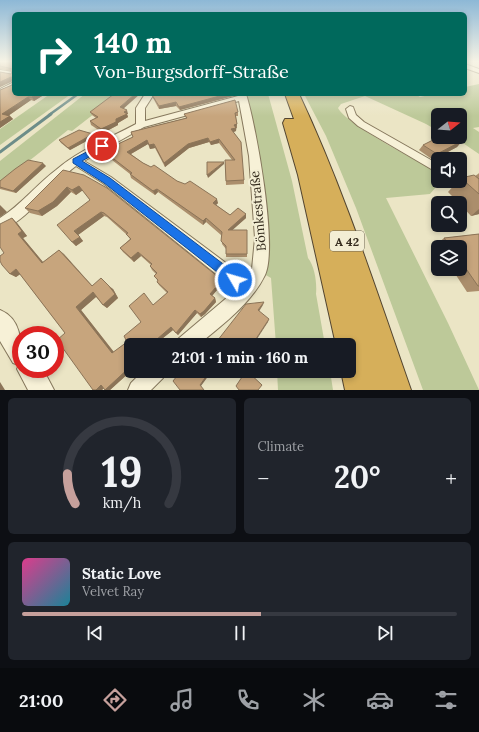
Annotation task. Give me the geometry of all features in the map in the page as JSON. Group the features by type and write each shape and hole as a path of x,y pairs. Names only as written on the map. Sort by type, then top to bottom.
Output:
{"highway":[{"name":"A 42","path":"281,96 308,175 363,390"},
{"name":"A 42","path":"293,96 317,153 335,204 393,390"}],"street":[{"path":"0,92 12,85"},
{"path":"141,125 138,114 141,103 148,96"},
{"path":"0,225 16,215 60,172 76,161 141,125 239,96"},
{"name":"Bömkestraße","path":"192,338 247,289 260,269 262,246 254,161 242,96"},
{"path":"350,109 352,116 361,124 431,165"},
{"path":"76,161 107,180 247,289"},
{"path":"0,321 12,340"},
{"path":"35,378 42,390"},
{"path":"138,390 149,378"}],"green space":[{"path":"479,84 479,127 473,128 479,132 479,154 464,144 467,144 467,108 431,108 431,127 365,96 420,97 467,96 467,87"},
{"path":"47,96 68,96 0,145 0,129"},
{"path":"82,96 117,96 72,131 68,130 0,184 0,161"},
{"path":"244,96 269,96 292,181 308,258 315,275 316,294 324,338 275,338 271,278 264,274"},
{"path":"305,96 365,96 341,104 338,108 344,115 368,133 431,168 431,188 435,188 430,194 386,198 448,323 479,390 423,390 356,208 326,136"},
{"path":"277,378 331,378 333,390 278,390"}],"building":[{"path":"12,85 12,96 34,96 28,97 2,114 10,116 0,122 0,90"},
{"path":"111,96 133,96 120,107 127,110 124,112 127,114 116,119 116,122 101,129 90,121 98,117 90,112"},
{"path":"153,96 220,96 179,107 176,102 159,106"},
{"path":"235,100 238,112 235,113 237,124 234,125 236,128 231,129 241,142 244,180 226,181 225,160 235,160 219,139 210,142 208,138 188,144 164,163 154,144 149,145 147,140 127,152 151,167 154,165 177,181 185,184 190,181 217,199 213,203 230,215 238,208 246,214 228,230 247,230 247,254 226,254 226,246 221,241 222,232 206,218 203,221 157,189 153,191 130,174 132,173 110,156 101,159 100,156 105,153 103,151 133,137 131,132 187,118 184,114"},
{"path":"79,130 93,134 68,148 59,140"},
{"path":"431,141 431,144 456,144 441,152 434,152 423,145"},
{"path":"28,160 43,163 13,191 0,187 0,181"},
{"path":"207,162 224,162 207,175"},
{"path":"63,170 84,175 107,188 222,280 210,294 215,298 200,314 195,310 176,333 171,327 158,338 125,338 124,336 141,322 129,306 144,293 153,305 168,292 157,282 158,280 154,276 157,273 150,266 152,264 138,252 131,258 120,248 131,239 126,234 128,233 101,212 74,231 80,237 72,242 57,225 90,200 79,186 72,190 67,187 53,202 38,211 25,208"},
{"path":"474,175 479,179 479,194 467,183 467,177"},
{"path":"12,218 22,231 18,234 42,263 59,250 92,286 101,278 109,286 115,294 103,305 93,292 76,307 112,353 124,344 124,372 105,390 101,385 96,390 93,390 64,350 64,326 60,326 16,269 10,274 2,265 0,256 4,253 0,247 0,224"},
{"path":"479,234 479,286 467,270 467,240 446,240 444,238"},
{"path":"264,302 258,310 269,319 257,338 219,338 246,304"},
{"path":"175,378 205,378 200,385 204,390 180,390 173,381"},
{"path":"241,378 254,378 262,385 258,390 239,390 236,386"}],"waterway":[{"path":"49,115 75,96"},
{"path":"0,152 51,114"}],"route":[{"path":"102,146 76,161 107,180 235,280"}]}
